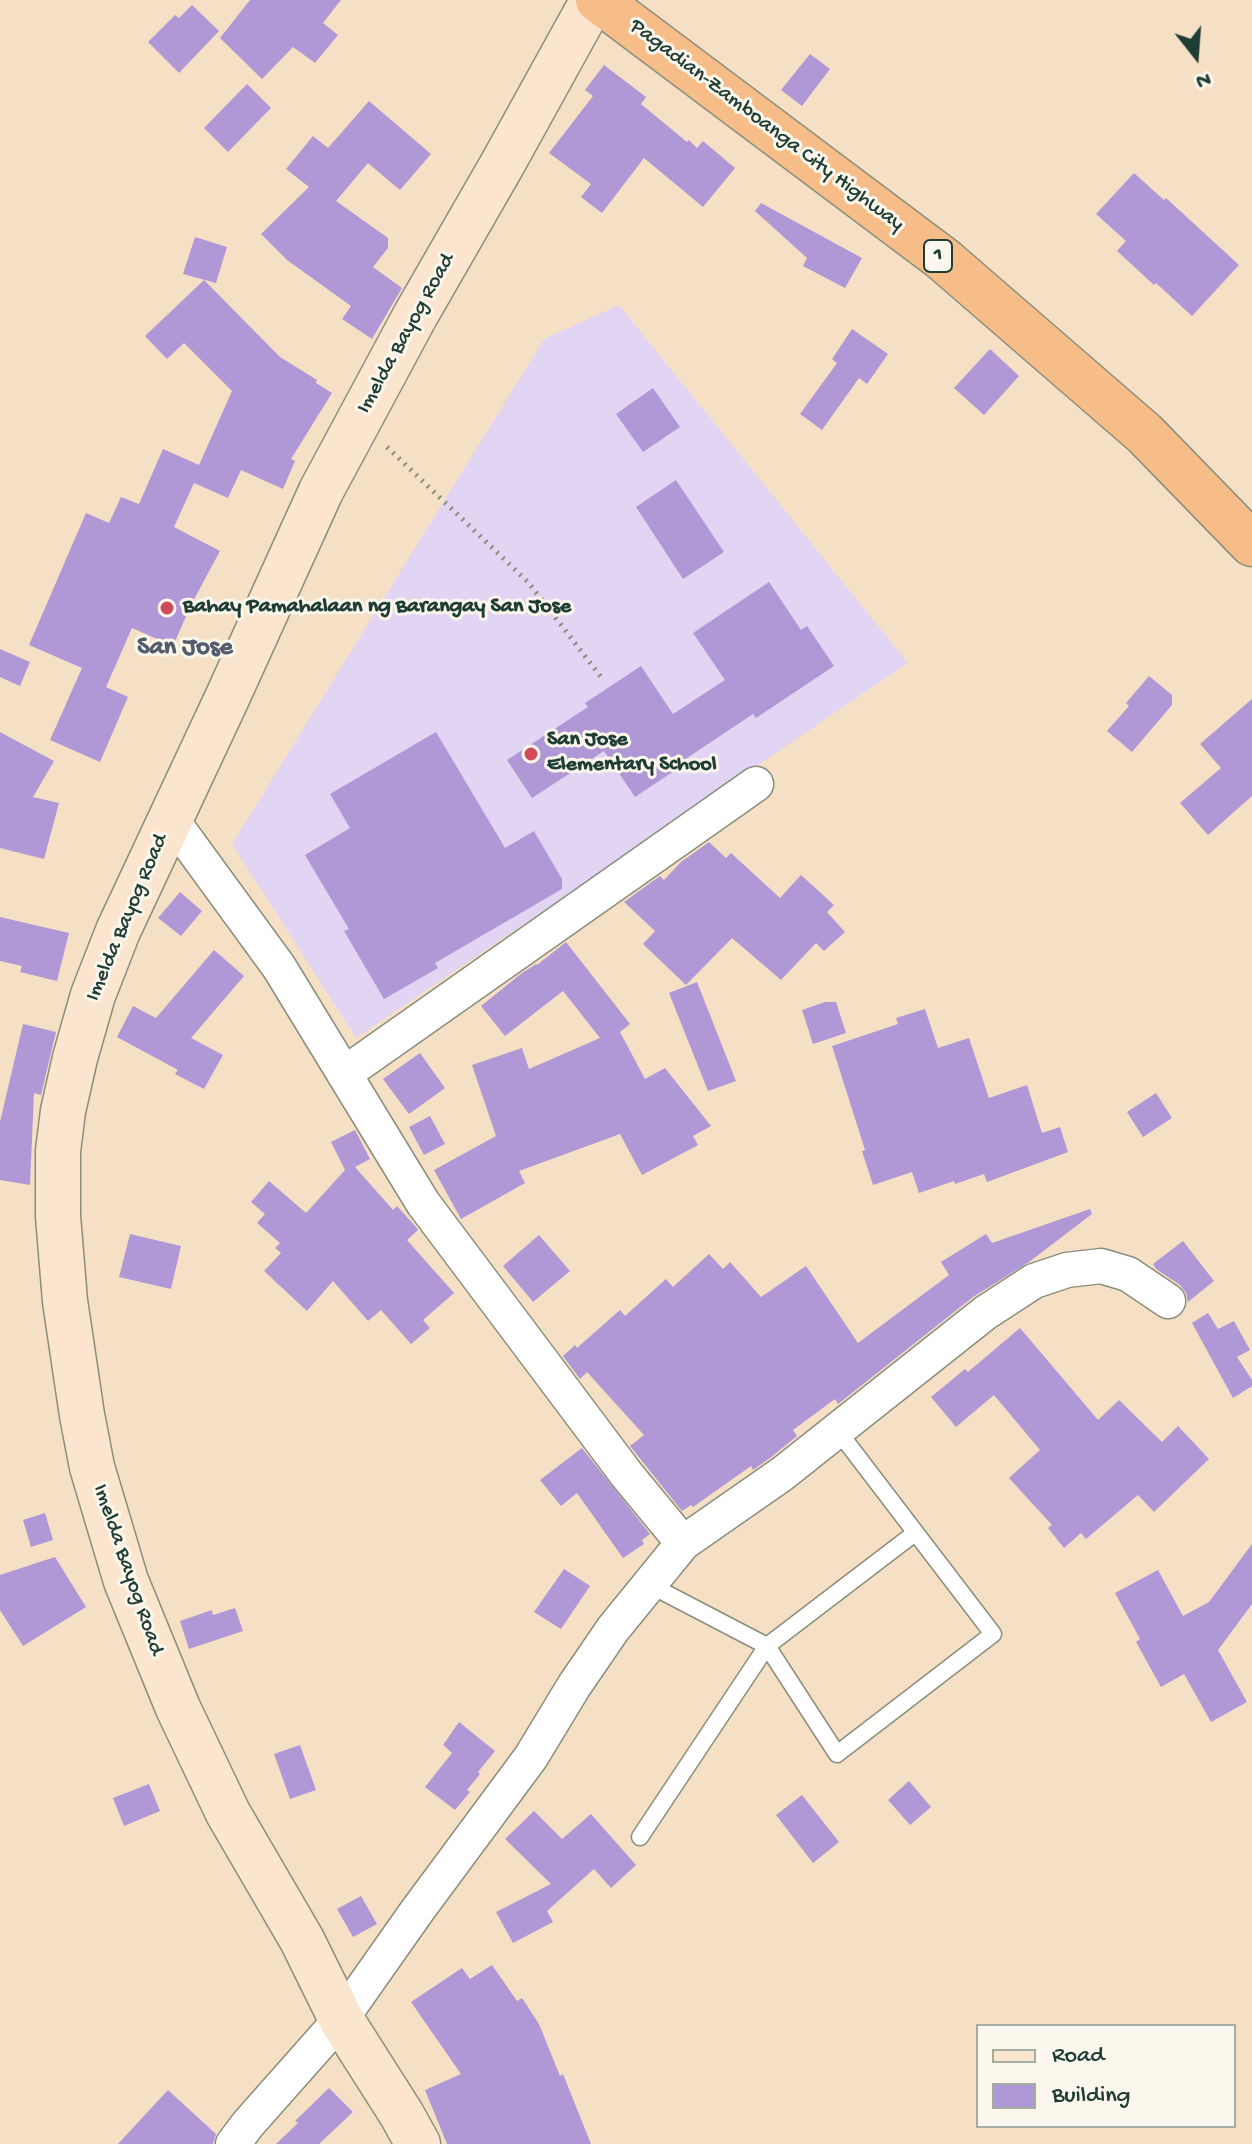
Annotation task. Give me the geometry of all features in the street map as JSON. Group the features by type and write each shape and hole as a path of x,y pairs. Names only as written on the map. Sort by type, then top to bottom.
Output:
{"highway":[{"name":"Pagadian-Zamboanga City Highway","path":"595,0 943,259 1145,434 1252,544"}],"main road":[{"name":"Imelda Bayog Road","path":"418,2144 341,2019 302,1940 228,1813 178,1708 126,1581 92,1467 65,1301 58,1216 58,1151 66,1098 93,995 118,931 321,491 415,316 595,0"}],"street":[{"path":"344,1074 756,784"},
{"path":"171,819 279,967 423,1203 627,1475 683,1543"},
{"path":"233,2144 341,2019 531,1757 613,1629 683,1543 782,1474 985,1313 1034,1281 1067,1270 1101,1266 1128,1274 1168,1301"}],"lane":[{"path":"650,1585 767,1646 837,1754 993,1634 838,1431"},
{"path":"640,1837 767,1646 915,1533"}],"path":[{"path":"359,421 528,582 601,677"}],"shaded area":[{"name":"San Jose Elementary School","path":"619,305 908,663 356,1038 232,844 544,339"}],"building":[{"path":"250,0 341,0 323,23 338,35 315,63 293,47 262,79 220,38"},
{"path":"192,5 219,31 179,73 148,42 175,15 179,18"},
{"path":"810,54 830,69 802,106 781,90"},
{"path":"604,65 646,97 641,104 687,142 689,140 697,148 703,141 735,168 703,207 644,158 602,213 581,197 591,184 549,153 593,96 585,90"},
{"path":"247,84 271,108 228,152 204,128"},
{"path":"369,101 431,154 400,190 368,163 336,201 388,238 388,248 373,267 402,288 372,339 342,319 351,306 287,260 261,234 309,187 286,169 313,136 328,148"},
{"path":"1134,173 1239,265 1192,316 1117,251 1126,241 1096,214"},
{"path":"761,203 862,258 845,288 803,266 807,258 755,211"},
{"path":"195,237 227,247 216,283 183,274"},
{"path":"204,280 280,357 332,393 291,459 295,461 283,489 241,470 228,498 194,483 174,527 220,551 173,646 132,628 106,687 128,697 100,762 50,740 82,668 29,645 86,513 109,523 121,497 139,504 163,449 199,465 232,391 184,343 167,359 145,336"},
{"path":"852,329 888,354 867,384 859,378 822,430 800,414 837,363 832,359"},
{"path":"990,349 1019,376 984,415 954,388"},
{"path":"653,388 680,427 643,452 616,414"},
{"path":"676,480 724,552 683,579 636,507"},
{"path":"769,582 801,630 807,626 834,666 756,718 753,714 635,797 604,751 532,798 507,760 588,707 585,703 641,666 673,714 725,680 693,633"},
{"path":"0,649 30,662 20,686 0,677"},
{"path":"1149,676 1172,695 1172,705 1132,752 1107,731"},
{"path":"1252,699 1252,796 1208,835 1180,803 1221,768 1200,744"},
{"path":"0,732 54,761 33,797 59,803 44,859 0,848"},
{"path":"436,732 505,848 534,831 562,879 562,889 435,963 438,968 384,999 344,931 349,929 305,855 350,828 330,794"},
{"path":"709,842 726,858 731,853 780,898 801,875 834,905 827,912 845,932 824,951 816,943 781,980 732,938 686,985 643,944 655,931 624,902 660,876 664,880 681,862"},
{"path":"180,892 202,911 181,936 158,918"},
{"path":"0,917 69,933 57,981 20,972 22,966 0,961"},
{"path":"566,942 630,1024 620,1032 645,1079 665,1068 711,1126 693,1136 698,1145 642,1175 620,1134 519,1171 525,1183 461,1219 434,1170 496,1136 472,1065 522,1048 529,1069 600,1038 563,991 505,1036 481,1006"},
{"path":"214,950 244,976 191,1038 223,1055 204,1089 175,1074 178,1070 117,1037 133,1006 156,1018"},
{"path":"697,982 736,1081 708,1091 669,993"},
{"path":"825,1002 836,1002 846,1033 813,1044 802,1010"},
{"path":"925,1009 938,1048 969,1038 989,1098 1027,1085 1042,1133 1060,1127 1068,1152 987,1182 984,1174 919,1193 912,1172 873,1185 832,1046 898,1024 896,1018"},
{"path":"23,1024 56,1032 41,1095 34,1093 30,1185 0,1180 0,1122"},
{"path":"420,1053 445,1088 409,1114 383,1079"},
{"path":"1156,1093 1172,1118 1143,1137 1127,1112"},
{"path":"430,1116 445,1144 424,1155 409,1127"},
{"path":"355,1130 370,1159 355,1167 393,1210 397,1206 416,1227 418,1230 407,1240 454,1293 423,1320 430,1328 411,1344 381,1310 368,1321 333,1281 307,1311 264,1271 281,1253 275,1248 280,1243 257,1223 265,1214 251,1202 269,1181 306,1213 345,1170 331,1142"},
{"path":"1090,1209 1092,1214 1029,1262 973,1297 838,1404 835,1399 793,1430 797,1436 770,1458 753,1470 751,1466 693,1507 691,1505 682,1511 630,1446 644,1435 587,1372 580,1379 563,1356 575,1345 577,1348 620,1310 625,1316 666,1279 673,1287 709,1254 723,1269 730,1262 761,1297 806,1266 858,1343 949,1275 941,1262 986,1234 992,1243"},
{"path":"130,1234 181,1246 171,1289 119,1277"},
{"path":"539,1235 570,1271 533,1302 503,1266"},
{"path":"1183,1241 1214,1281 1188,1302 1180,1285 1153,1264"},
{"path":"1208,1313 1218,1329 1234,1321 1250,1350 1237,1357 1252,1380 1252,1386 1233,1398 1192,1323"},
{"path":"1020,1328 1098,1420 1119,1400 1162,1442 1178,1426 1209,1459 1154,1512 1138,1495 1086,1539 1081,1533 1064,1548 1048,1528 1052,1525 1009,1478 1040,1450 994,1395 956,1427 931,1397 965,1369 968,1372"},
{"path":"582,1448 650,1534 642,1540 644,1544 623,1558 577,1493 561,1506 540,1480"},
{"path":"45,1513 53,1540 31,1547 23,1520"},
{"path":"1252,1544 1252,1604 1218,1650 1247,1702 1211,1722 1184,1674 1161,1687 1136,1642 1140,1639 1115,1593 1158,1570 1183,1616 1209,1602"},
{"path":"55,1557 86,1607 23,1646 0,1610 0,1575"},
{"path":"564,1569 590,1586 561,1629 534,1612"},
{"path":"235,1608 243,1631 189,1649 180,1621 212,1610 213,1615"},
{"path":"459,1722 495,1751 455,1810 425,1787 452,1753 443,1745"},
{"path":"300,1745 316,1790 290,1799 274,1754"},
{"path":"909,1781 931,1807 910,1825 888,1800"},
{"path":"149,1784 160,1811 124,1826 113,1798"},
{"path":"802,1795 839,1842 813,1863 776,1815"},
{"path":"534,1811 562,1839 591,1814 636,1865 611,1888 594,1869 547,1911 553,1922 513,1943 496,1912 551,1884 505,1839"},
{"path":"361,1896 377,1924 353,1937 337,1909"},
{"path":"492,1965 517,2001 522,1998 539,2024 591,2144 447,2144 425,2090 461,2074 411,2002 462,1968 470,1979"},
{"path":"329,2088 353,2112 319,2144 276,2144 298,2123 295,2121"},
{"path":"168,2090 216,2134 213,2144 118,2144"}],"place":[{"name":"Bahay Pamahalaan ng Barangay San Jose","path":"167,608"},
{"name":"San Jose Elementary School","path":"531,754"}],"district":[{"name":"San Jose","path":"185,649"}]}
